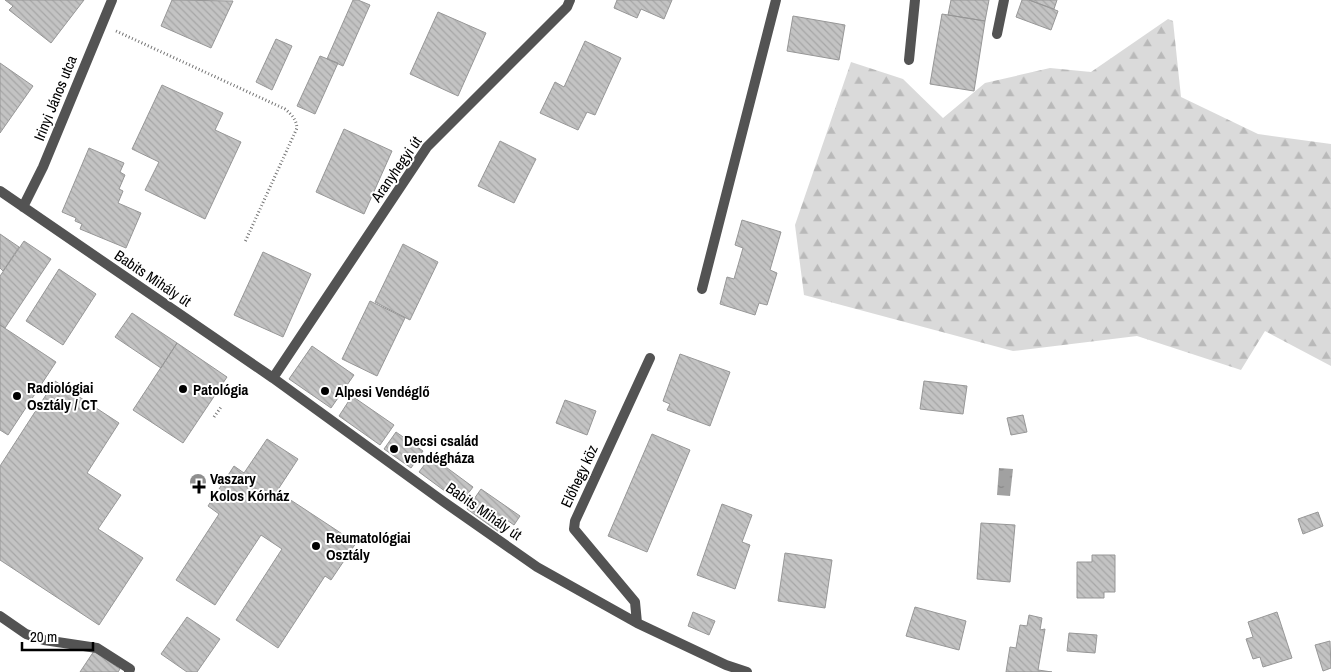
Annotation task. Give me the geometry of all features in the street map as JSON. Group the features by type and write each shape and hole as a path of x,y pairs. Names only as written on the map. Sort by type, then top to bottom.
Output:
{"street":[{"name":"Irinyi János utca","path":"23,207 43,166 112,0"},
{"name":"Aranyhegyi út","path":"273,378 427,147 567,7 570,0"},
{"path":"702,289 776,0"},
{"path":"909,60 915,0"},
{"path":"997,34 1004,0"},
{"name":"Babits Mihály út","path":"0,191 273,378 444,502 537,566 637,623 726,665 747,672"},
{"name":"Előhegy köz","path":"637,623 635,602 574,528 574,521 650,358"},
{"path":"0,616 26,634 44,640 97,648 130,669 129,672"}],"path":[{"path":"102,24 285,109 296,121 297,128 245,242"},
{"path":"214,417 221,407"}],"green space":[{"path":"1168,19 1173,21 1181,97 1258,134 1331,144 1331,366 1265,331 1241,370 1137,336 1013,351 804,295 795,225 851,62 903,79 943,118 985,83 1050,68 1091,72"}],"water":[{"path":"999,468 1013,469 1010,496 997,495"}],"building":[{"path":"5,0 84,0 51,43 9,10 13,6"},
{"path":"172,0 233,1 211,48 161,26"},
{"path":"353,0 370,5 343,66 327,59"},
{"path":"617,0 672,0 664,19 641,9 637,18 614,8"},
{"path":"951,0 989,0 985,21 948,15"},
{"path":"1022,0 1029,0 1058,11 1051,30 1016,17"},
{"path":"1029,0 1057,0 1054,9"},
{"path":"438,12 486,33 458,96 410,74"},
{"path":"942,14 985,21 974,91 930,84"},
{"path":"793,16 845,25 839,60 787,51"},
{"path":"276,39 292,46 272,90 256,82"},
{"path":"585,41 621,58 595,115 587,112 578,130 540,113 555,82 564,87"},
{"path":"320,56 338,63 315,114 297,106"},
{"path":"0,63 33,86 0,133"},
{"path":"162,85 223,113 215,130 241,142 205,219 145,190 159,162 132,149"},
{"path":"344,129 392,151 364,214 316,192"},
{"path":"500,141 536,159 514,203 478,186"},
{"path":"89,148 124,163 120,172 125,175 119,189 123,191 118,203 141,213 126,248 80,229 82,224 75,221 76,218 62,212"},
{"path":"742,220 781,232 770,270 777,273 767,305 759,303 755,315 720,304 727,277 734,279 743,248 735,245"},
{"path":"0,234 19,247 3,271 0,268"},
{"path":"24,241 51,259 5,328 0,325 0,276"},
{"path":"403,244 438,262 410,320 375,302"},
{"path":"263,252 311,274 283,337 234,315"},
{"path":"59,269 96,294 63,345 26,321"},
{"path":"370,301 405,318 377,376 342,359"},
{"path":"132,313 177,343 161,368 115,337"},
{"name":"Radiológiai Osztály / CT","path":"0,325 56,362 8,435 0,430"},
{"name":"Patológia","path":"177,343 227,377 183,443 133,410"},
{"path":"312,346 354,375 331,408 289,379"},
{"path":"680,354 730,372 710,426 667,410 670,404 663,401"},
{"path":"55,381 119,423 87,473 121,495 98,529 143,558 99,625 0,560 0,466"},
{"path":"924,381 967,386 963,414 920,409"},
{"path":"352,396 394,425 380,445 339,416"},
{"path":"565,400 596,411 587,435 556,423"},
{"path":"1023,415 1027,432 1011,435 1007,418"},
{"path":"396,432 423,451 411,468 384,449"},
{"path":"652,434 690,450 647,552 608,536"},
{"name":"Reumatológiai Osztály","path":"267,439 298,459 277,491 356,543 331,580 325,576 278,648 236,620 282,549 261,535 215,605 176,580 219,514 208,506 234,466 244,473"},
{"path":"431,456 473,487 461,503 419,472"},
{"path":"481,489 520,516 514,525 507,520 499,532 467,509"},
{"path":"722,504 752,515 742,542 750,545 735,589 697,575"},
{"path":"1318,512 1323,526 1303,534 1298,519"},
{"path":"981,523 1015,525 1010,582 977,579"},
{"path":"785,553 832,560 825,608 778,601"},
{"path":"1092,555 1115,555 1115,592 1104,592 1104,598 1077,598 1077,562 1092,562"},
{"path":"915,607 966,621 959,650 906,636"},
{"path":"693,612 715,621 709,635 688,626"},
{"path":"1277,612 1292,658 1263,667 1260,657 1253,659 1246,639 1253,637 1248,622"},
{"path":"1029,615 1042,618 1040,630 1045,629 1038,670 1052,672 1006,672 1010,647 1016,648 1020,625 1027,626"},
{"path":"187,617 220,639 197,672 187,672 161,654"},
{"path":"1069,633 1097,635 1095,653 1067,651"},
{"path":"1330,641 1331,668 1323,671 1315,645"},
{"path":"94,651 120,669 118,672 80,672"}],"place":[{"name":"Patológia","path":"183,389"},
{"name":"Alpesi Vendéglő","path":"325,391"},
{"name":"Radiológiai Osztály / CT","path":"17,396"},
{"name":"Decsi család vendégháza","path":"394,449"},
{"name":"Vaszary Kolos Kórház","path":"199,487"},
{"name":"Reumatológiai Osztály","path":"316,546"}]}
